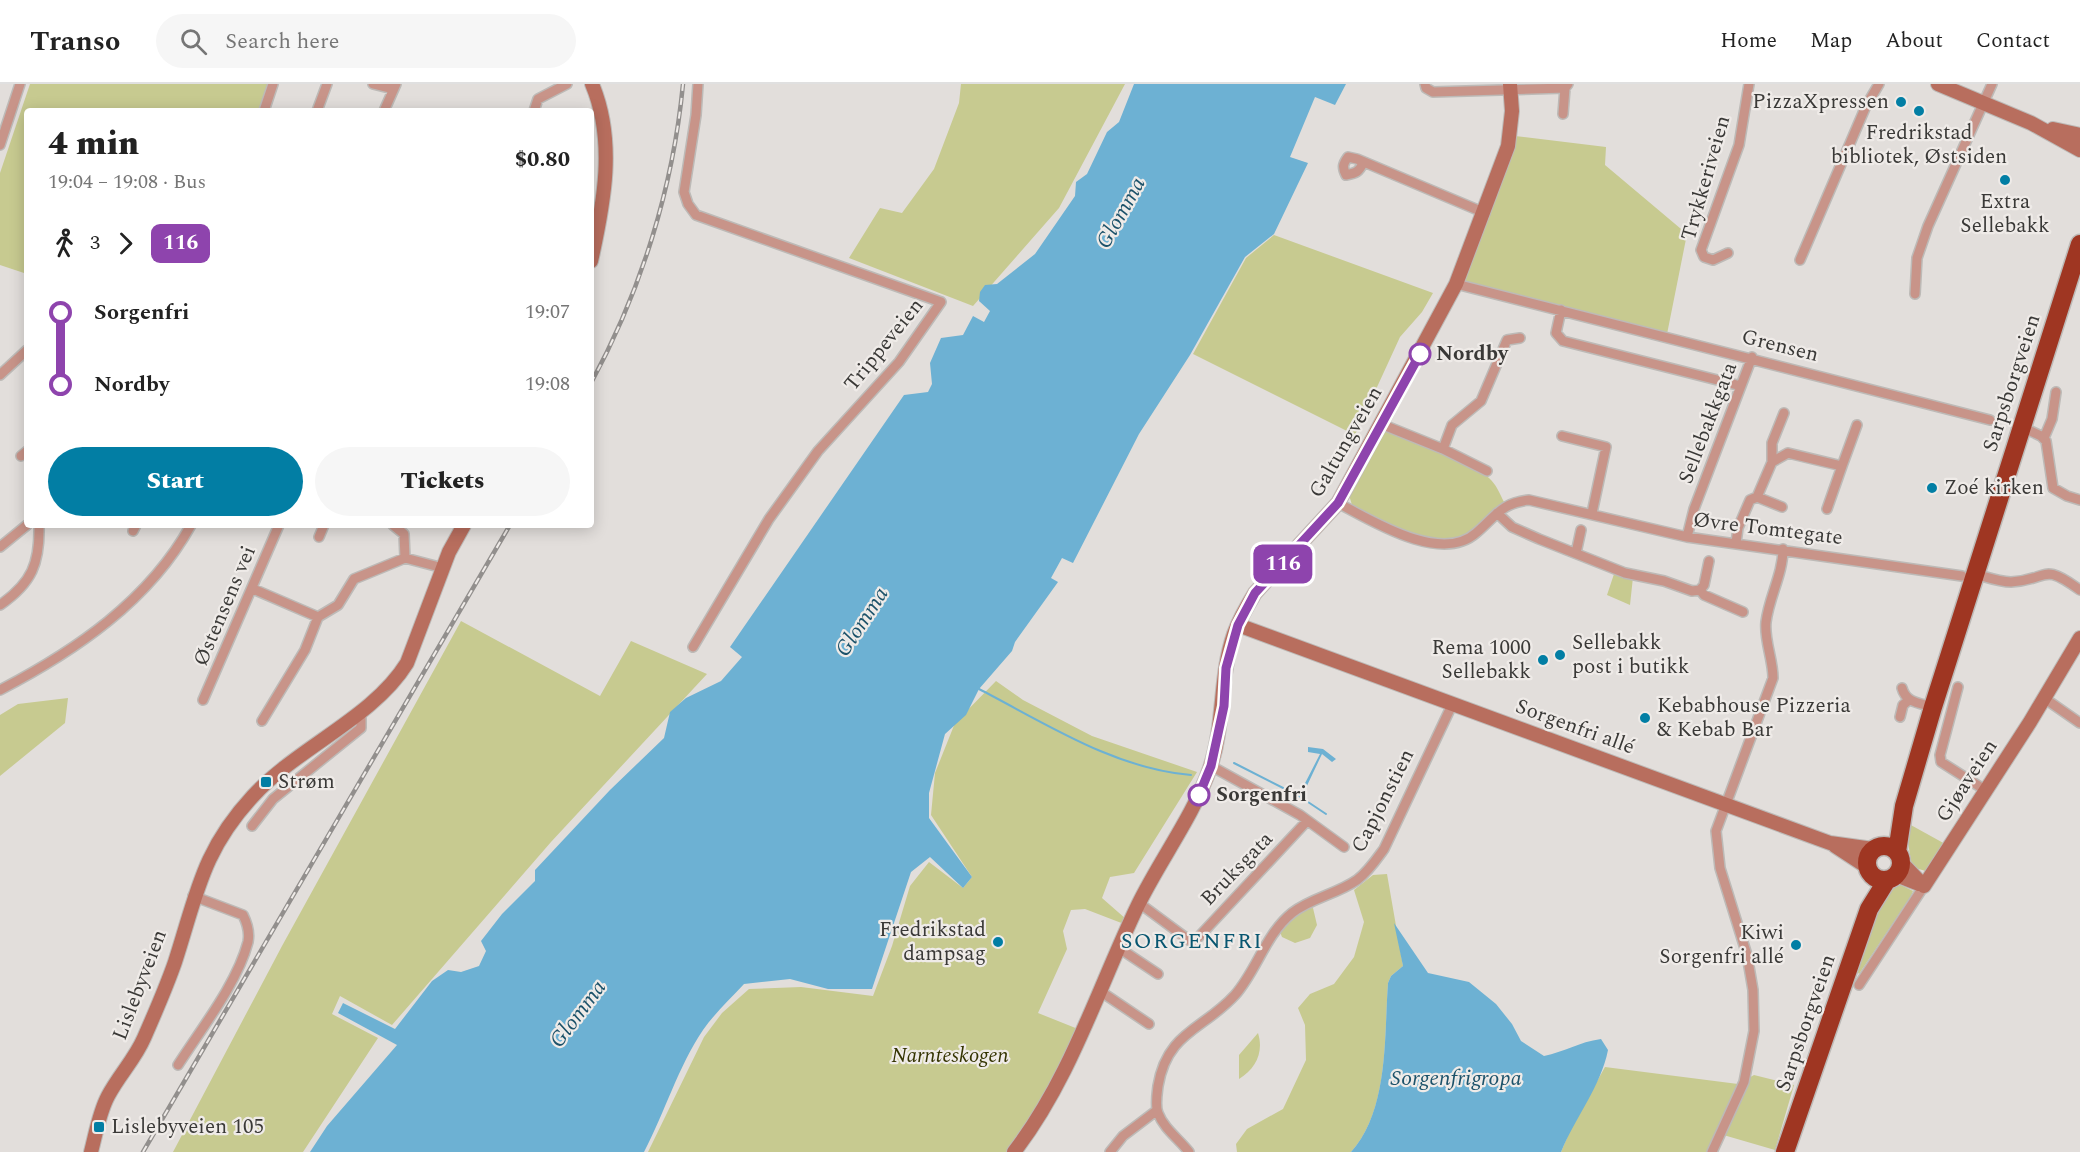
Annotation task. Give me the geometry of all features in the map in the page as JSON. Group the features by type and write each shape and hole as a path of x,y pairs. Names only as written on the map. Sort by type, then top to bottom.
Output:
{"highway":[{"name":"Sarpsborgveien","path":"1785,1152 1904,806 1968,575 2022,427 2080,244"}],"street":[{"path":"0,145 20,84"},
{"path":"265,108 273,84"},
{"path":"318,108 327,84"},
{"path":"374,84 395,87 385,108"},
{"path":"535,108 538,99 567,84"},
{"path":"592,84 605,136 604,193 594,245"},
{"name":"Trippeveien","path":"693,647 769,519 818,451 899,362 941,302 696,215 684,192 696,115 698,84"},
{"name":"Trykkeriveien","path":"1728,253 1713,260 1704,257 1701,250 1739,145 1749,84"},
{"path":"1800,260 1866,106 1879,84"},
{"path":"1938,84 2031,123 2080,150"},
{"path":"1915,294 1917,258 1928,226 1992,84"},
{"path":"1426,86 1433,92 1567,86 1563,114"},
{"name":"Galtungveien","path":"1014,1152 1057,1086 1139,903 1198,799 1211,766 1224,706 1226,668 1238,625 1255,593 1338,503 1456,284 1485,213 1508,146 1512,111 1511,87"},
{"path":"2031,123 2080,135"},
{"path":"1363,163 1485,213"},
{"path":"594,201 604,193"},
{"name":"Grensen","path":"1456,284 1752,357 1990,420"},
{"path":"1562,310 1556,333 1563,341 1741,386"},
{"path":"1443,448 1452,425 1481,401 1507,340 1520,338"},
{"path":"0,375 24,353"},
{"name":"Sellebakkgata","path":"1687,537 1694,509 1752,357"},
{"path":"2056,392 2052,419 2044,438 2053,488 2080,500"},
{"path":"1757,498 1772,462 1772,443 1784,413"},
{"path":"1382,424 1443,448 1487,471"},
{"path":"1827,509 1857,425"},
{"path":"2022,427 2044,438"},
{"path":"1562,436 1606,447 1592,513"},
{"path":"1772,462 1788,453 1842,466"},
{"path":"1736,543 1738,528 1750,500 1757,498 1782,507"},
{"name":"Øvre Tomtegate","path":"1338,503 1380,525 1431,544 1443,545 1464,541 1503,506 1529,500 1687,537 1943,568 1968,575"},
{"path":"1497,513 1512,527 1576,553 1626,573 1664,581 1692,591 1700,590 1706,581 1710,561"},
{"path":"0,547 24,527"},
{"path":"0,605 20,589 34,569 40,547 39,528"},
{"path":"0,690 81,640 128,606 162,568 189,528"},
{"name":"Østensens vei","path":"203,700 278,528"},
{"path":"320,537 323,528"},
{"path":"397,528 404,534 405,558"},
{"name":"Lislebyveien","path":"91,1152 108,1096 138,1051 170,974 207,861 227,828 253,796 283,767 362,710 389,687 407,663 443,568 463,528"},
{"path":"1576,553 1581,530"},
{"path":"1712,1152 1744,1082 1754,1031 1753,990 1747,955 1720,868 1716,840 1718,823 1773,678 1773,661 1765,626 1772,591 1783,561 1783,549"},
{"path":"262,721 305,650 318,617 338,604 354,579 405,558 443,568"},
{"path":"1968,575 2010,582 2044,572 2061,576 2080,590"},
{"path":"253,589 318,617"},
{"path":"1700,590 1704,596 1743,612"},
{"name":"Sorgenfri allé","path":"1238,625 1884,863"},
{"name":"Gjøaveien","path":"1859,985 2044,698 2080,638"},
{"path":"1958,687 1940,755 1941,762 1947,769 1985,790"},
{"path":"1902,688 1904,696 1909,700 1933,707"},
{"path":"2044,698 2080,723"},
{"path":"1900,717 1903,705 1909,700"},
{"name":"Capjonstien","path":"1156,1111 1160,1077 1170,1051 1178,1040 1234,996 1253,969 1274,932 1291,914 1359,879 1384,849 1452,705"},
{"name":"Lislebyveien","path":"252,826 273,799 361,728 362,710"},
{"name":"Bruksgata","path":"1211,766 1307,821 1344,847"},
{"name":"Bruksgata","path":"1139,903 1193,943 1307,821"},
{"path":"1884,863 1924,886"},
{"path":"178,1065 231,980 248,941 248,925 243,915 194,896"},
{"path":"1119,948 1158,974"},
{"path":"1100,991 1149,1024"},
{"path":"1110,1152 1123,1136 1156,1111 1189,1152"}],"green space":[{"path":"30,84 268,84 259,108 24,108 24,273 0,265 0,173"},
{"path":"961,84 1125,84 1059,208 973,306 849,258 880,208 902,213 934,169 959,103"},
{"path":"1515,136 1606,147 1605,165 1687,234 1667,334 1461,282"},
{"path":"1274,235 1433,293 1422,312 1400,337 1355,435 1193,354 1246,258"},
{"path":"1388,430 1466,462 1491,480 1504,502 1476,531 1466,537 1453,540 1438,540 1407,532 1352,505 1349,495 1382,432"},
{"path":"1615,571 1633,577 1630,605 1607,595"},
{"path":"461,621 600,696 631,641 707,674 551,842 392,1025 340,996 332,1014 378,1038 303,1152 173,1152 282,946"},
{"name":"Narnteskogen","path":"996,681 1023,700 1092,736 1197,772 1134,873 1110,877 1102,898 1126,919 1124,924 1085,909 1071,910 1063,931 1067,949 1038,1013 1078,1029 1054,1082 1011,1152 648,1152 704,1037 722,1013 749,989 801,987 873,996 892,946 910,886 929,862 963,888 972,877 931,815 935,773 955,723"},
{"path":"68,698 65,723 0,776 0,715 18,704"},
{"path":"1909,824 1947,845 1929,872 1912,867 1908,841"},
{"path":"1387,874 1403,966 1391,976 1388,983 1382,1072 1372,1116 1363,1135 1351,1152 1237,1152 1236,1144 1247,1129 1283,1109 1306,1060 1305,1025 1298,1008 1310,994 1334,984 1354,957 1364,922 1354,890 1373,875"},
{"path":"1897,883 1913,891 1911,896 1859,974 1857,971 1882,891"},
{"path":"1313,908 1317,925 1310,938 1295,943 1282,937 1280,932 1290,920 1299,913"},
{"path":"1258,1033 1260,1047 1257,1059 1250,1070 1239,1079 1239,1055"},
{"path":"1605,1067 1738,1084 1754,1075 1794,1085 1775,1150 1720,1134 1712,1152 1561,1152 1572,1126"}],"water":[{"name":"Glomma","path":"1134,84 1346,84 1335,105 1315,97 1290,157 1308,163 1274,234 1245,257 1190,355 1139,434 1073,563 1062,558 1051,578 1058,582 1015,642 1012,651 979,689 966,715 945,734 929,793 929,818 972,877 963,888 930,857 911,872 872,989 828,989 790,979 744,984 712,1018 694,1044 644,1152 310,1152 327,1126 397,1045 338,1013 343,1003 395,1029 432,981 448,970 461,972 479,966 486,951 481,941 502,914 535,881 535,870 610,790 664,738 670,712 686,698 721,681 742,657 730,647 904,395 928,392 932,384 930,363 941,338 963,335 973,316 984,322 990,311 979,301 980,292 985,285 997,284 1035,254 1075,196 1076,182 1087,174 1107,132 1119,122"},
{"path":"1308,747 1323,749 1336,759 1332,762 1322,754 1304,792 1301,791 1320,754 1308,752"},
{"name":"Sorgenfrigropa","path":"1394,923 1428,973 1469,982 1496,1004 1512,1024 1521,1041 1544,1056 1601,1039 1608,1050 1605,1063 1561,1152 1351,1152 1363,1135 1378,1094 1385,1049 1388,983 1391,976 1403,966"}],"waterway":[{"path":"979,689 1055,730 1108,754 1135,764 1191,775"},
{"path":"1234,763 1299,796 1326,814"}],"railway":[{"path":"594,377 625,312 652,238 671,162 683,84"},
{"path":"143,1152 508,528"}],"bus line":[{"name":"116","path":"1199,795 1211,766 1224,706 1226,668 1238,625 1255,593 1325,519 1345,493 1420,354"}],"place":[{"name":"PizzaXpressen","path":"1901,102"},
{"name":"Fredrikstad bibliotek, Østsiden","path":"1919,111"},
{"name":"Extra Sellebakk","path":"2005,180"},
{"name":"Nordby","path":"1420,354"},
{"name":"Zoé kirken","path":"1932,488"},
{"name":"Sellebakk post i butikk","path":"1560,655"},
{"name":"Rema 1000 Sellebakk","path":"1543,660"},
{"name":"Kebabhouse Pizzeria & Kebab Bar","path":"1645,718"},
{"name":"Strøm","path":"266,782"},
{"name":"Sorgenfri","path":"1199,795"},
{"name":"Fredrikstad dampsag","path":"998,942"},
{"name":"Kiwi Sorgenfri allé","path":"1796,945"},
{"name":"Lislebyveien 105","path":"99,1127"}],"district":[{"name":"SORGENFRI","path":"1192,941"}]}
